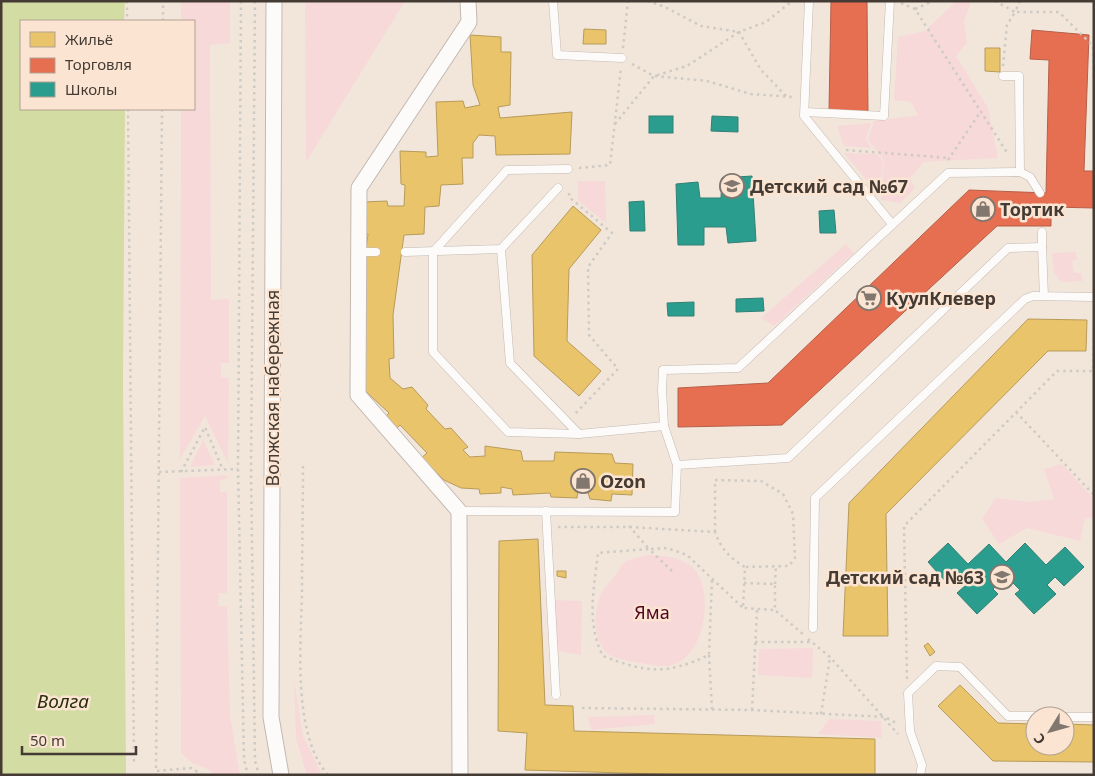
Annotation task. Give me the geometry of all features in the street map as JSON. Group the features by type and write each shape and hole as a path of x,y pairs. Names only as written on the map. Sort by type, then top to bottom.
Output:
{"street":[{"name":"Волжская набережная","path":"274,1 271,717 281,775"},
{"path":"460,775 459,511 358,395 358,252 359,188 469,22 468,1"}],"lane":[{"path":"553,1 557,55 622,58"},
{"path":"809,1 804,116 892,224"},
{"path":"805,112 884,116 890,1"},
{"path":"1003,76 1019,76 1020,172"},
{"path":"568,169 508,170 433,252 433,352 508,432 579,434 664,426"},
{"path":"459,511 675,512 677,465 664,426 663,370 738,368 948,173 1020,172 1030,177 1040,193"},
{"path":"405,252 501,249 558,188"},
{"path":"1042,232 1044,296"},
{"path":"677,465 788,458 996,258 1008,248 1042,246"},
{"path":"501,249 510,363 579,434"},
{"path":"358,252 376,252"},
{"path":"813,628 815,498 1025,299 1033,296 1094,297"},
{"path":"546,511 556,695"},
{"path":"920,775 922,765 910,731 908,693 936,666 960,667 1008,716 1025,716"},
{"path":"1075,717 1094,717"}],"path":[{"path":"127,1 128,20"},
{"path":"163,20 164,1"},
{"path":"241,1 238,469 244,760 248,775"},
{"path":"255,1 251,470 255,761 259,775"},
{"path":"567,422 618,369 589,335 588,267 612,233 569,197 568,169 610,166 628,1"},
{"path":"648,1 665,7 701,26 739,32"},
{"path":"614,125 654,76 688,66 739,32 766,22 792,1"},
{"path":"896,1 915,9 1020,172"},
{"path":"915,9 933,1"},
{"path":"995,1 1015,12 1059,12 1093,46 1094,81"},
{"path":"1003,76 1003,53 1007,25 1020,1"},
{"path":"739,32 761,70 788,97"},
{"path":"622,58 654,76 707,81 751,94 806,98"},
{"path":"128,110 134,765"},
{"path":"162,110 156,772 191,768 203,775"},
{"path":"948,173 948,158 981,111"},
{"path":"830,148 948,158"},
{"path":"908,693 904,526 1057,371 1093,372 1094,323"},
{"path":"1016,412 1094,495"},
{"path":"181,472 205,427 223,470"},
{"path":"303,466 301,686 307,732 328,775"},
{"path":"159,472 238,469"},
{"path":"715,480 761,481 783,494 793,514 795,558 789,566 776,566 745,567 732,559 720,545 715,532 715,480"},
{"path":"617,512 672,571"},
{"path":"547,527 630,527 715,532"},
{"path":"709,655 667,670 630,666 603,656 595,640 592,615 598,553 667,548 688,555 743,608 775,610 830,658 885,717 900,738"},
{"path":"775,610 776,566"},
{"path":"743,608 745,567"},
{"path":"712,580 709,655 712,710"},
{"path":"744,583 775,584"},
{"path":"752,710 757,610"},
{"path":"755,642 812,642"},
{"path":"821,714 830,658"},
{"path":"582,708 752,710 885,717 910,731"}],"green space":[{"path":"181,1 230,1 230,43 210,45 211,300 229,299 229,363 221,363 221,377 229,378 228,463 205,416 180,459 181,110 195,110 195,20 181,20"},
{"path":"305,1 405,1 306,162"},
{"path":"956,1 971,1 964,22 967,43 956,56 988,108 998,158 924,162 910,178 915,188 900,203 881,200 884,161 868,139 874,121 918,115 911,102 894,100 898,37 925,31"},
{"path":"871,123 866,139 871,148 844,146 837,126"},
{"path":"844,153 877,154 883,162 880,196"},
{"path":"578,181 605,181 606,223 578,201"},
{"path":"846,244 854,253 774,326 761,318"},
{"path":"1076,252 1077,260 1072,261 1074,273 1081,273 1083,281 1061,282 1054,273 1052,253"},
{"path":"203,440 215,465 190,467"},
{"path":"1062,464 1094,499 1094,518 1085,518 1080,541 1027,528 999,544 982,519 996,498 1030,502 1054,499 1044,469"},
{"path":"228,475 226,479 220,480 220,492 227,492 227,593 219,593 218,606 227,606 230,716 240,775 213,775 210,770 192,763 181,753 180,478"},
{"name":"Яма","path":"648,555 670,557 681,560 691,566 699,576 704,591 703,624 698,640 689,654 678,663 663,666 626,660 608,654 599,642 596,617 601,594 625,562"},
{"path":"553,600 582,601 581,655 558,651"},
{"path":"813,648 812,678 758,675 759,649"},
{"path":"294,680 303,736 322,775 307,775 296,738"},
{"path":"654,715 655,724 591,730 588,717"},
{"path":"829,719 881,721 882,738 818,734"}],"water":[{"name":"Волга","path":"1,1 125,1 124,20 20,20 20,110 125,110 123,380 126,775 1,775"}],"building: Жильё":[{"path":"584,29 606,30 606,44 583,44"},
{"path":"470,35 501,37 501,52 511,52 510,105 498,107 500,118 572,112 570,154 496,155 495,136 479,135 473,143 473,158 462,158 463,184 441,185 439,206 425,207 424,234 404,235 393,315 394,358 389,359 390,378 403,389 412,387 428,405 426,409 445,429 451,428 468,447 463,450 470,457 485,456 485,446 521,451 523,461 554,461 555,452 612,454 615,463 633,464 632,495 612,494 611,501 590,499 588,493 578,492 577,498 551,497 550,493 513,495 512,489 501,487 501,493 480,494 479,489 461,488 444,480 421,458 427,453 400,425 396,429 384,418 389,413 361,387 363,271 368,234 364,233 364,202 387,201 388,206 404,206 405,185 401,184 400,151 426,152 426,157 438,156 436,102 463,101 465,108 480,105 473,85"},
{"path":"985,48 1000,48 1000,72 985,71"},
{"path":"573,206 601,230 569,269 567,341 601,371 579,396 534,356 532,255"},
{"path":"1028,319 1087,320 1086,351 1048,351 886,514 888,636 843,636 849,503"},
{"path":"538,539 545,705 573,706 574,731 875,739 875,775 690,775 525,770 527,733 498,731 499,541"},
{"path":"557,571 566,571 566,578 557,576"},
{"path":"928,643 935,652 930,656 924,646"},
{"path":"960,685 998,723 1025,724 1025,756 1075,756 1075,724 1094,725 1094,762 993,761 938,706"}],"building: Торговля":[{"path":"831,1 867,1 868,113 829,111"},
{"path":"1032,30 1089,35 1084,171 1094,171 1094,208 1051,207 1051,226 997,226 782,425 678,427 678,388 768,383 969,190 1046,193 1049,60 1030,59"}],"building: Школы":[{"path":"649,116 673,116 673,133 649,133"},
{"path":"712,116 738,117 738,132 711,131"},
{"path":"752,176 756,241 728,243 726,227 704,227 704,245 678,245 676,184 698,182 700,198 721,198 722,178"},
{"path":"644,201 645,231 630,231 629,202"},
{"path":"834,210 836,233 820,233 819,211"},
{"path":"763,298 764,311 736,312 736,299"},
{"path":"694,302 694,316 668,316 667,303"},
{"path":"948,543 968,564 989,544 1006,562 1025,543 1046,565 1065,547 1084,567 1064,586 1055,577 1047,585 1056,594 1034,614 1015,594 1020,590 1006,576 993,589 998,594 977,614 957,593 967,584 958,574 948,584 928,562"}],"place":[{"name":"Детский сад №67","path":"732,186"},
{"name":"Тортик","path":"983,209"},
{"name":"КуулКлевер","path":"869,298"},
{"name":"Ozon","path":"583,481"},
{"name":"Детский сад №63","path":"1002,577"}]}
